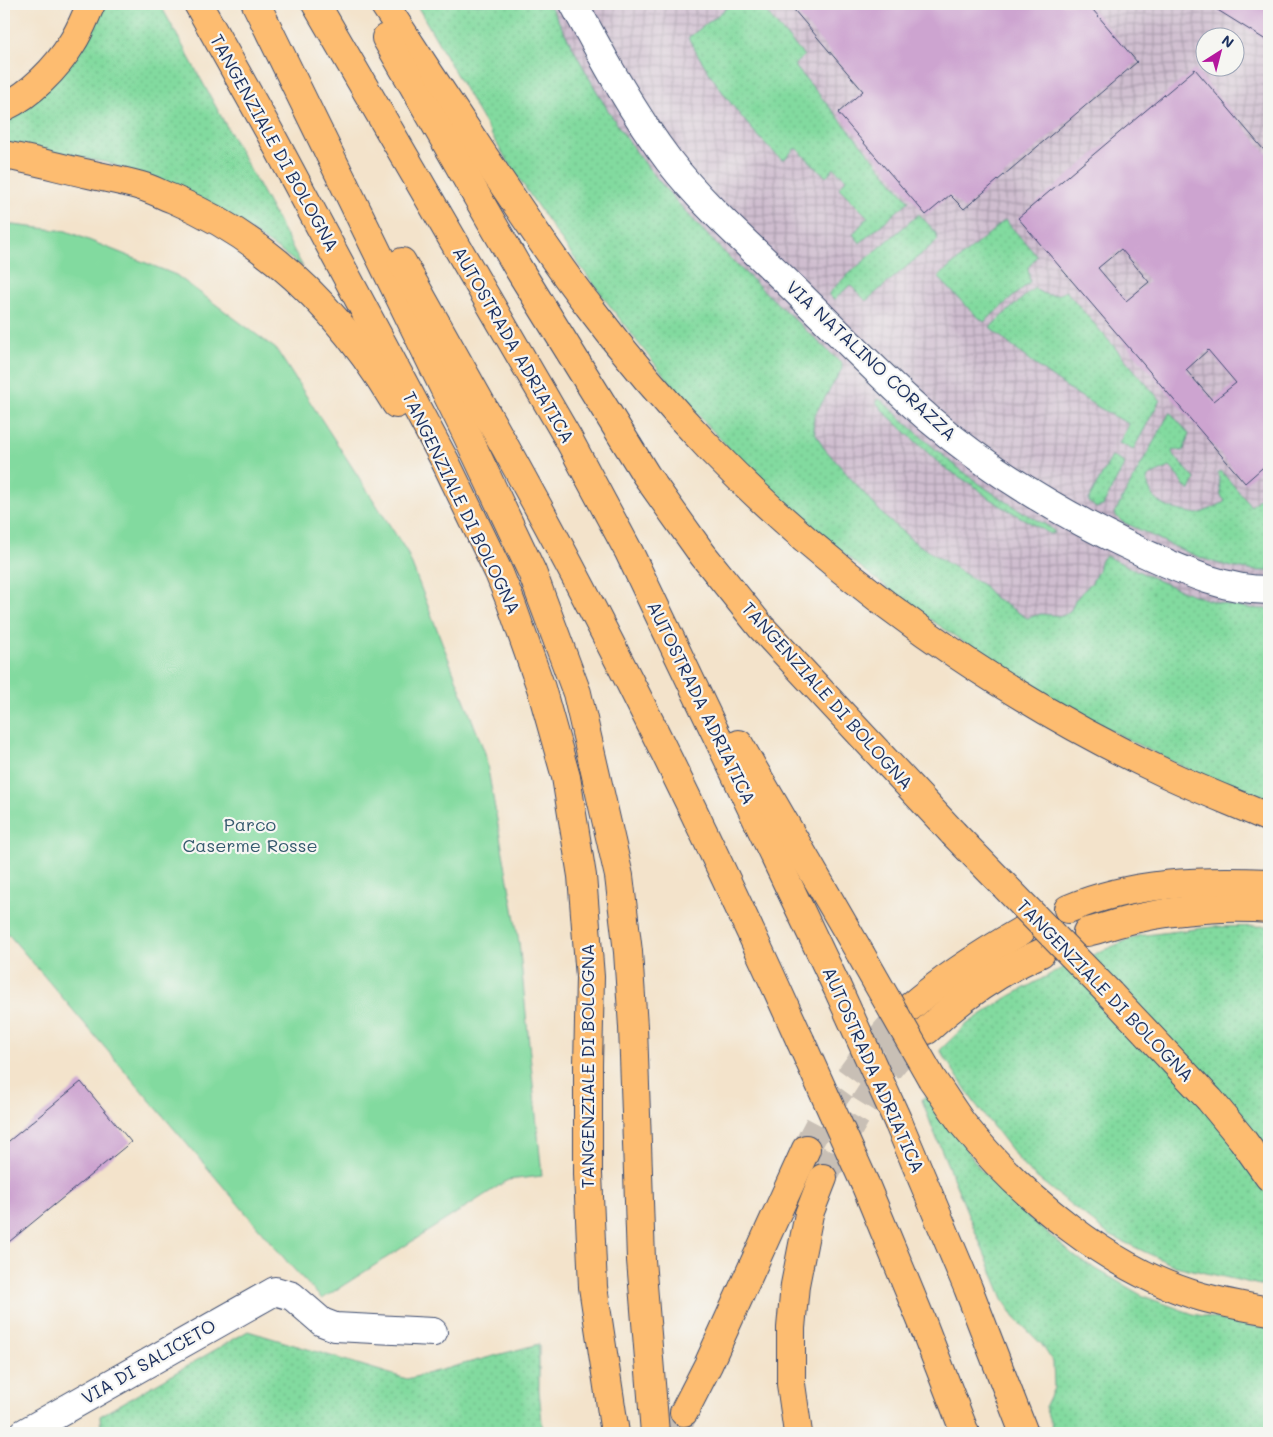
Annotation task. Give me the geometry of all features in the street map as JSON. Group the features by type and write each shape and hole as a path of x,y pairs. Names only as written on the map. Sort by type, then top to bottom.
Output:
{"highway":[{"path":"4,107 13,103 44,79 72,43 91,4"},
{"name":"TANGENZIALE DI BOLOGNA","path":"198,4 269,131 445,460 499,573 544,697 566,777 582,876 590,977 588,1164 593,1286 615,1433"},
{"path":"256,4 506,448 580,584 656,734 738,902 865,1184 965,1433"},
{"path":"256,4 467,434 532,572 577,693 619,876 628,952 634,1056 641,1260 655,1433"},
{"name":"AUTOSTRADA ADRIATICA","path":"316,4 568,438 629,552 836,985 899,1124 968,1288 1024,1433"},
{"name":"TANGENZIALE DI BOLOGNA","path":"366,4 518,268 646,475 703,555 761,627 820,692 1210,1100 1242,1139 1269,1177"},
{"path":"384,4 553,260 583,300 711,450 799,534 844,571 935,639 990,676 1038,705 1167,774 1269,818"},
{"path":"4,155 142,186 190,206 237,231 269,254 304,284 346,332 380,377 499,573"},
{"path":"629,552 932,1079 962,1122 995,1160 1040,1204 1097,1248 1149,1276 1200,1296 1269,1311"},
{"path":"1068,908 1083,902 1140,888 1188,882 1269,883"},
{"path":"1087,932 1139,918 1172,913 1229,908 1269,909"},
{"path":"910,1007 942,980 985,951 1021,931"},
{"path":"927,1030 951,1007 979,987 1040,953"},
{"path":"684,1412 708,1366 806,1149"},
{"path":"798,1433 791,1384 791,1328 795,1286 809,1214 823,1178"}],"street":[{"name":"VIA NATALINO CORAZZA","path":"574,4 636,114 689,186 930,420 1008,479 1082,523 1211,581 1248,589 1269,590"},
{"name":"VIA DI SALICETO","path":"24,1433 275,1291 292,1296 322,1322 335,1328 432,1332"}],"shaded area":[{"path":"464,4 1269,4 1269,778 881,535"}],"green space":[{"path":"99,4 160,4 303,267 218,208 109,163 4,144 4,119"},
{"path":"416,4 549,4 607,109 652,173 703,231 842,364 842,369 814,416 813,428 823,447 886,518 917,544 984,586 995,598 1027,618 1041,614 1063,616 1071,610 1075,600 1092,582 1098,571 1100,561 1106,556 1165,584 1206,599 1226,605 1269,609 1269,804 1201,775 1126,739 1061,703 997,664 934,622 874,577 816,530 761,480 678,392 589,278 532,199 500,149"},
{"path":"732,4 759,4 804,56 794,65 909,201 860,243 853,234 868,217 839,188 846,179 834,168 826,177 797,149 794,149 785,159 781,159 754,132 730,102 688,38"},
{"path":"919,214 936,233 938,240 866,301 850,285 835,299 829,295 843,279"},
{"path":"1005,220 1037,256 1028,268 1030,282 984,322 938,277"},
{"name":"Parco Caserme Rosse","path":"4,224 66,231 176,275 276,349 407,552 485,753 519,942 542,1176 508,1180 322,1299 290,1265 4,929"},
{"path":"1034,288 1050,295 1066,291 1160,400 1133,450 1119,443 1129,424 1056,380 1021,354 990,327"},
{"path":"877,399 881,400 935,449 969,476 999,497 1051,528 1055,533 1050,534 1008,510 942,466 884,412 876,402"},
{"path":"1170,412 1189,434 1184,450 1174,450 1172,451 1173,454 1195,479 1190,490 1188,490 1170,467 1149,476 1147,479 1153,496 1164,506 1197,514 1204,512 1225,501 1221,496 1218,472 1221,471 1251,506 1269,490 1269,571 1230,567 1193,555 1121,521 1116,516 1115,512"},
{"path":"1112,456 1125,463 1103,506 1096,508 1089,502 1089,499"},
{"path":"1269,926 1269,1287 1175,1266 1109,1235 1026,1169 974,1102 940,1050 967,1024 1008,997 1062,968 1137,936 1212,927"},
{"path":"929,1096 981,1170 1027,1216 1077,1258 1143,1296 1193,1314 1269,1328 1269,1433 1054,1433 1045,1407 1054,1388 1053,1362 1042,1345 1015,1318 1004,1301 922,1100 924,1097"},
{"path":"248,1331 407,1379 539,1344 539,1390 543,1433 101,1433 100,1416"}],"building":[{"path":"789,4 1088,4 1137,62 964,209 950,195 926,215 838,113 863,91"},
{"path":"1208,4 1269,4 1269,42"},
{"path":"1195,69 1196,78 1203,78 1269,156 1269,462 1245,483 1018,218","holes":["1121,249 1149,282 1126,301 1098,268","1208,350 1236,383 1213,401 1186,370"]},
{"path":"81,1082 131,1142 4,1246 4,1145"}],"tunnel":[{"path":"806,1149 829,1105 864,1057 901,1014 910,1007"},
{"path":"823,1178 849,1129 878,1083 901,1054 927,1030"},
{"path":"676,1433 684,1412"}]}
